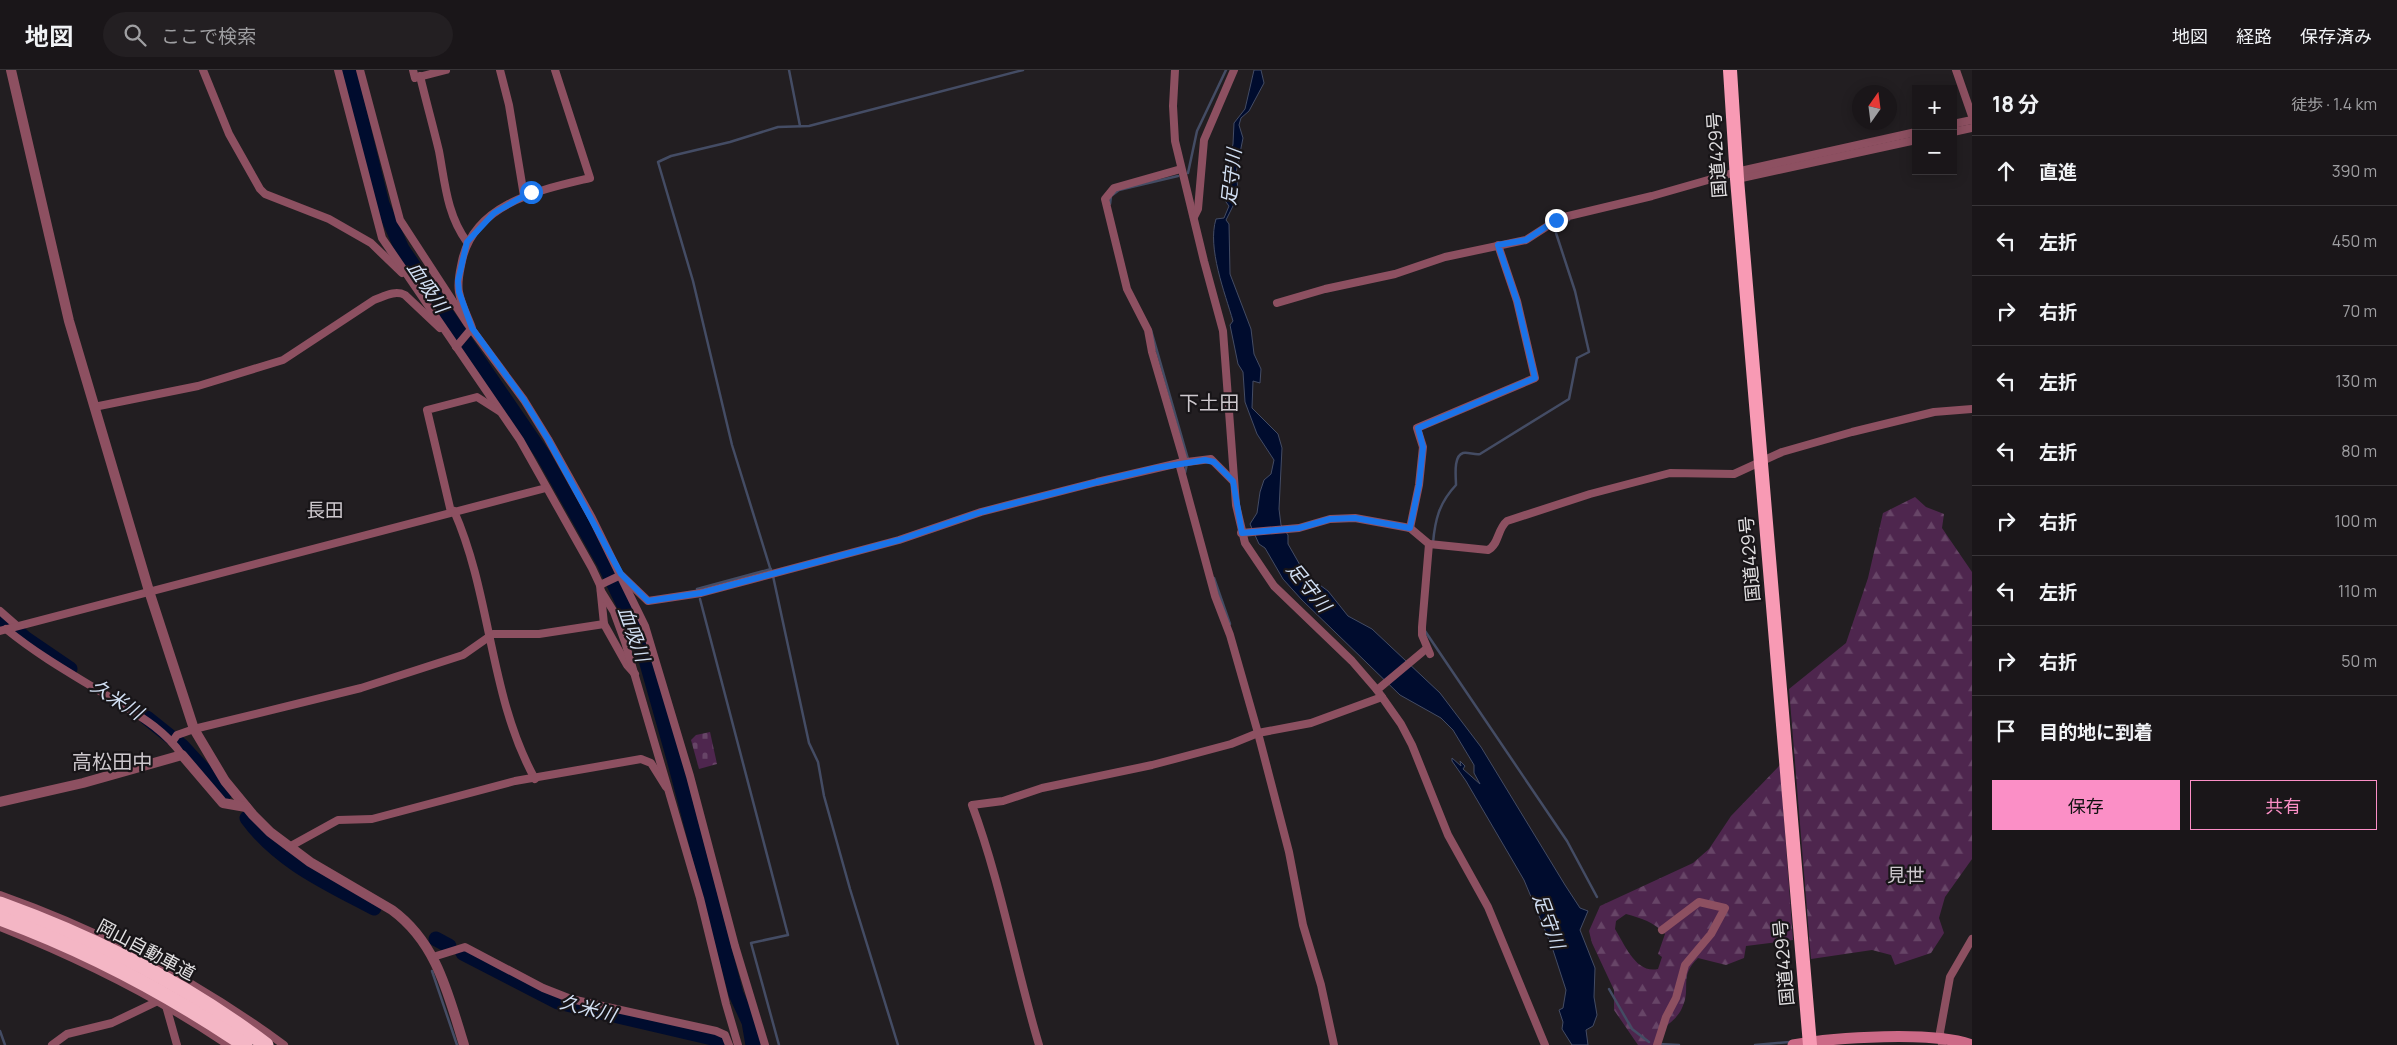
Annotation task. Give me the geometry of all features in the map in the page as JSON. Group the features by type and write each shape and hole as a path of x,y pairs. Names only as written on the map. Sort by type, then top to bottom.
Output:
{"highway":[{"name":"国道429号","path":"1730,70 1736,175 1810,1044"},
{"name":"岡山自動車道","path":"0,904 94,942 150,971 210,1006 266,1045"},
{"name":"岡山自動車道","path":"0,918 89,954 145,982 245,1045"}],"main road":[{"path":"1793,1045 1878,1038 1972,1045"}],"street":[{"path":"11,70 69,321 149,591 194,729 225,781 246,807 289,847 310,862 404,919 424,940 447,990 464,1045"},
{"path":"203,70 229,134 260,189 265,194 319,213 371,244 409,279"},
{"path":"338,70 379,229 388,248 444,330 458,345 520,440 580,545 614,612 672,797 738,1045"},
{"path":"360,70 400,220 471,329 524,400 548,439 645,626 695,795 735,946 765,1045"},
{"path":"412,70 415,78 446,70"},
{"path":"500,70 509,105 524,196"},
{"path":"471,329 459,292 458,281 467,242 494,213 531,192 590,178 555,70"},
{"path":"1175,70 1173,106 1175,141 1180,169 1223,331 1233,481 1244,533 1251,555 1274,586 1379,688 1382,697 1412,745 1448,835 1488,908 1546,1045"},
{"path":"1194,217 1198,209 1204,140 1234,70"},
{"path":"1956,70 1972,118 1957,123"},
{"path":"420,76 451,213 457,228 467,242"},
{"path":"1957,131 1972,128"},
{"path":"1277,303 1325,289 1395,274 1444,257 1534,236 1560,218 1912,133"},
{"path":"1736,175 1912,141"},
{"path":"1180,169 1114,188 1105,199 1127,289 1148,330 1152,352 1183,458 1215,596 1230,635 1260,733 1289,852 1303,925 1334,1045"},
{"path":"1410,528 1419,485 1423,447 1418,428 1535,378 1517,301 1498,245"},
{"path":"94,407 198,386 283,360 374,300 399,292 406,295 434,324 444,330"},
{"path":"458,345 471,329"},
{"path":"503,415 477,397 427,410 452,511 466,544 508,718 521,753 535,778"},
{"path":"1244,533 1295,527 1330,519 1355,518 1410,528 1431,544 1488,550 1494,545 1499,530 1507,521 1590,494 1670,473 1728,474 1782,452 1896,421 1934,412 1972,409"},
{"path":"619,576 648,601 701,593 899,540 981,512 1097,482 1184,463 1211,459 1233,481"},
{"path":"9,628 546,488"},
{"path":"1379,688 1426,651 1422,627 1431,544"},
{"path":"601,586 619,576"},
{"path":"601,586 604,624 627,665 635,674"},
{"path":"0,611 9,628 48,660 174,739 182,755 223,803 246,807"},
{"path":"174,739 194,729 361,688 463,655 494,634 539,634 604,624"},
{"path":"1039,1045 1010,943 1002,904 972,805 1003,801 1065,782 1152,765 1236,742 1260,733 1311,723 1382,697"},
{"path":"0,802 83,784 182,755"},
{"path":"289,847 338,820 372,819 407,808 535,778 641,759 651,763 672,797"},
{"path":"0,895 43,910 105,936 180,976 249,1019 284,1045"},
{"path":"1656,1045 1666,1017 1676,998 1685,964 1711,934 1725,908 1700,902 1662,930"},
{"path":"0,927 106,973 162,1003 228,1045"},
{"path":"1942,1042 1940,1032 1950,977 1972,939"},
{"path":"433,957 465,947 543,988 571,999 716,1031 725,1035 729,1045"},
{"path":"52,1045 67,1034 112,1023 162,1003"},
{"path":"162,1003 177,1045"}],"green space":[{"path":"1915,497 1926,507 1944,514 1942,528 1972,572 1972,859 1945,897 1939,918 1944,933 1931,953 1895,965 1891,955 1872,950 1811,959 1789,689 1846,643 1868,578 1883,513"},
{"path":"710,732 717,764 699,769 691,740 696,735"},
{"path":"1780,765 1793,940 1746,946 1744,958 1726,965 1698,958 1688,971 1685,1001 1676,1018 1660,1033 1654,1045 1638,1045 1614,1010 1614,990 1592,943 1589,931 1600,906 1693,863 1709,849 1731,816","holes":["1626,914 1652,923 1665,934 1658,954 1662,957 1658,969 1643,967 1637,963 1627,950 1615,929 1616,921"]}],"water":[{"name":"足守川","path":"1254,70 1261,70 1264,83 1249,111 1241,118 1239,125 1243,138 1236,173 1238,189 1234,204 1226,220 1229,224 1230,274 1251,329 1254,354 1261,369 1260,383 1253,381 1252,408 1278,434 1282,448 1279,509 1281,525 1288,535 1288,544 1309,577 1328,591 1348,616 1372,629 1440,693 1481,747 1580,908 1588,911 1580,930 1595,968 1594,997 1597,1015 1593,1026 1586,1030 1588,1045 1572,1045 1562,1029 1563,1022 1559,1010 1563,1008 1566,990 1552,947 1524,880 1466,781 1452,761 1452,758 1461,766 1460,761 1465,766 1463,769 1480,784 1474,773 1474,765 1453,730 1441,718 1400,695 1302,600 1283,579 1265,548 1259,544 1250,524 1257,513 1260,492 1264,480 1271,474 1274,460 1257,434 1245,402 1243,372 1238,364 1230,325 1233,321 1215,257 1214,231 1216,219 1224,218 1229,206 1223,198 1222,191 1233,144 1234,123 1245,109"}],"waterway":[{"name":"血吸川","path":"349,70 382,204 402,249 543,455 604,563 633,624 646,660 736,994 749,1022 753,1045"},
{"path":"789,70 800,126"},
{"path":"771,571 732,445 693,281 658,162 671,156 730,142 778,127 809,126 1023,70"},
{"path":"1188,173 1197,131 1226,70"},
{"path":"1110,204 1111,196 1119,190 1178,176"},
{"path":"1433,543 1439,512 1446,498 1456,485 1456,462 1460,455 1463,453 1480,454 1569,399 1577,358 1589,352 1575,291 1556,233 1557,225 1569,220"},
{"path":"1151,330 1188,459 1185,473"},
{"path":"697,589 771,569"},
{"path":"773,576 809,743 818,762 824,796 850,889 898,1045"},
{"path":"1214,578 1230,624"},
{"path":"700,599 788,935 751,943 779,1045"},
{"name":"久米川","path":"0,616 26,639 70,669"},
{"path":"1425,631 1567,841 1597,897"},
{"name":"久米川","path":"147,718 182,746 225,793"},
{"name":"久米川","path":"247,818 274,847 289,859 322,880 374,908"},
{"name":"久米川","path":"436,939 449,946"},
{"name":"久米川","path":"463,953 558,1002 721,1040"},
{"path":"432,971 457,1045"},
{"path":"1609,989 1632,1029 1649,1042"},
{"path":"0,1031 5,1045"},
{"name":"久米川","path":"719,1039 726,1044"},
{"path":"1755,1045 1790,1042"},
{"path":"1659,1044 1679,1045"}],"district":[{"name":"下土田","path":"1209,403"},
{"name":"長田","path":"325,510"},
{"name":"高松田中","path":"112,762"},
{"name":"見世","path":"1906,875"}],"route":[{"path":"531,192 494,213 467,242 458,281 459,292 472,328 524,400 548,439 621,574 648,601 701,593 899,540 981,512 1097,482 1179,463 1188,464 1211,459 1233,481 1242,533 1299,528 1330,519 1355,518 1410,528 1419,485 1423,447 1418,428 1535,378 1524,325 1498,245 1526,240 1542,232 1556,220"}]}
